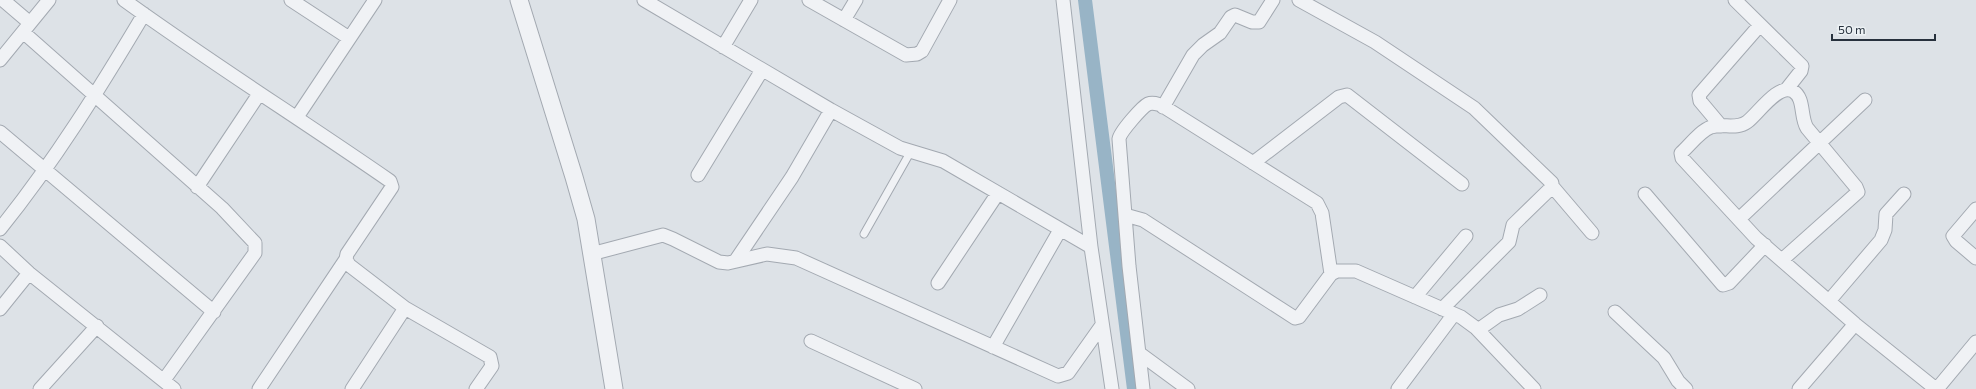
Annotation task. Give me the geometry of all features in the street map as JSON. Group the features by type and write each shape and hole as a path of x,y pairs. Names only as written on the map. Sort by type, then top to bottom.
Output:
{"street":[{"path":"3,0 26,28 95,96 222,208 255,243 256,249 252,259 164,380"},
{"path":"0,60 49,0"},
{"path":"124,0 260,94 297,117 390,181 393,185 347,254 346,259 258,389"},
{"path":"291,0 349,38"},
{"path":"297,117 375,0"},
{"path":"519,0 586,219 614,389"},
{"path":"644,0 831,110 900,148 943,161 1091,247"},
{"path":"723,47 751,0"},
{"path":"809,0 906,55 913,55 922,51 950,0"},
{"path":"844,20 856,0"},
{"path":"1063,0 1091,247 1112,389"},
{"path":"1163,107 1193,55 1203,45 1220,33 1231,17 1235,16 1252,22 1259,22 1273,0"},
{"path":"1299,0 1374,42 1474,108 1551,182 1552,186 1592,232"},
{"path":"1735,0 1802,66 1801,71 1786,90 1774,95 1751,119 1742,125 1721,126 1707,129 1681,153 1681,156 1765,245 1855,324 1936,389 1976,342"},
{"path":"0,228 44,170 95,96 144,14"},
{"path":"1721,126 1700,101 1699,95 1760,25"},
{"path":"698,175 762,70"},
{"path":"1782,260 1858,192 1856,187 1818,143 1804,124 1798,95 1792,91 1786,90"},
{"path":"197,187 260,94"},
{"path":"1253,163 1339,97 1347,95 1462,184"},
{"path":"1739,219 1865,100"},
{"path":"1142,389 1119,136 1146,105 1153,103 1163,107 1317,203 1320,208 1331,274"},
{"path":"736,260 792,177 831,110"},
{"path":"0,132 214,312"},
{"path":"1442,309 1509,242 1513,225 1552,186"},
{"path":"938,283 998,193"},
{"path":"1645,194 1723,285 1729,283 1765,245"},
{"path":"1829,301 1881,240 1886,230 1886,214 1904,194"},
{"path":"1976,209 1953,236 1956,241 1976,258"},
{"path":"1125,215 1143,220 1295,318 1299,316 1331,274 1337,270 1356,271 1454,314 1478,330 1534,389"},
{"path":"993,346 1060,230"},
{"path":"591,254 662,236 673,239 719,262 728,262 767,254 796,258 1056,375 1063,376 1068,373 1102,326"},
{"path":"1415,297 1466,236"},
{"path":"0,246 29,273 174,389"},
{"path":"346,259 349,265 405,308 490,357 492,366 476,389"},
{"path":"0,309 29,273"},
{"path":"1478,330 1495,317 1518,309 1540,295"},
{"path":"352,389 405,308"},
{"path":"1615,312 1664,358 1678,381 1686,389"},
{"path":"1398,389 1454,314"},
{"path":"1799,389 1855,324"},
{"path":"40,389 97,326"},
{"path":"811,341 915,389"},
{"path":"1139,353 1188,389"}],"lane":[{"path":"864,234 911,151"}],"waterway":[{"path":"1085,0 1134,389"}]}
